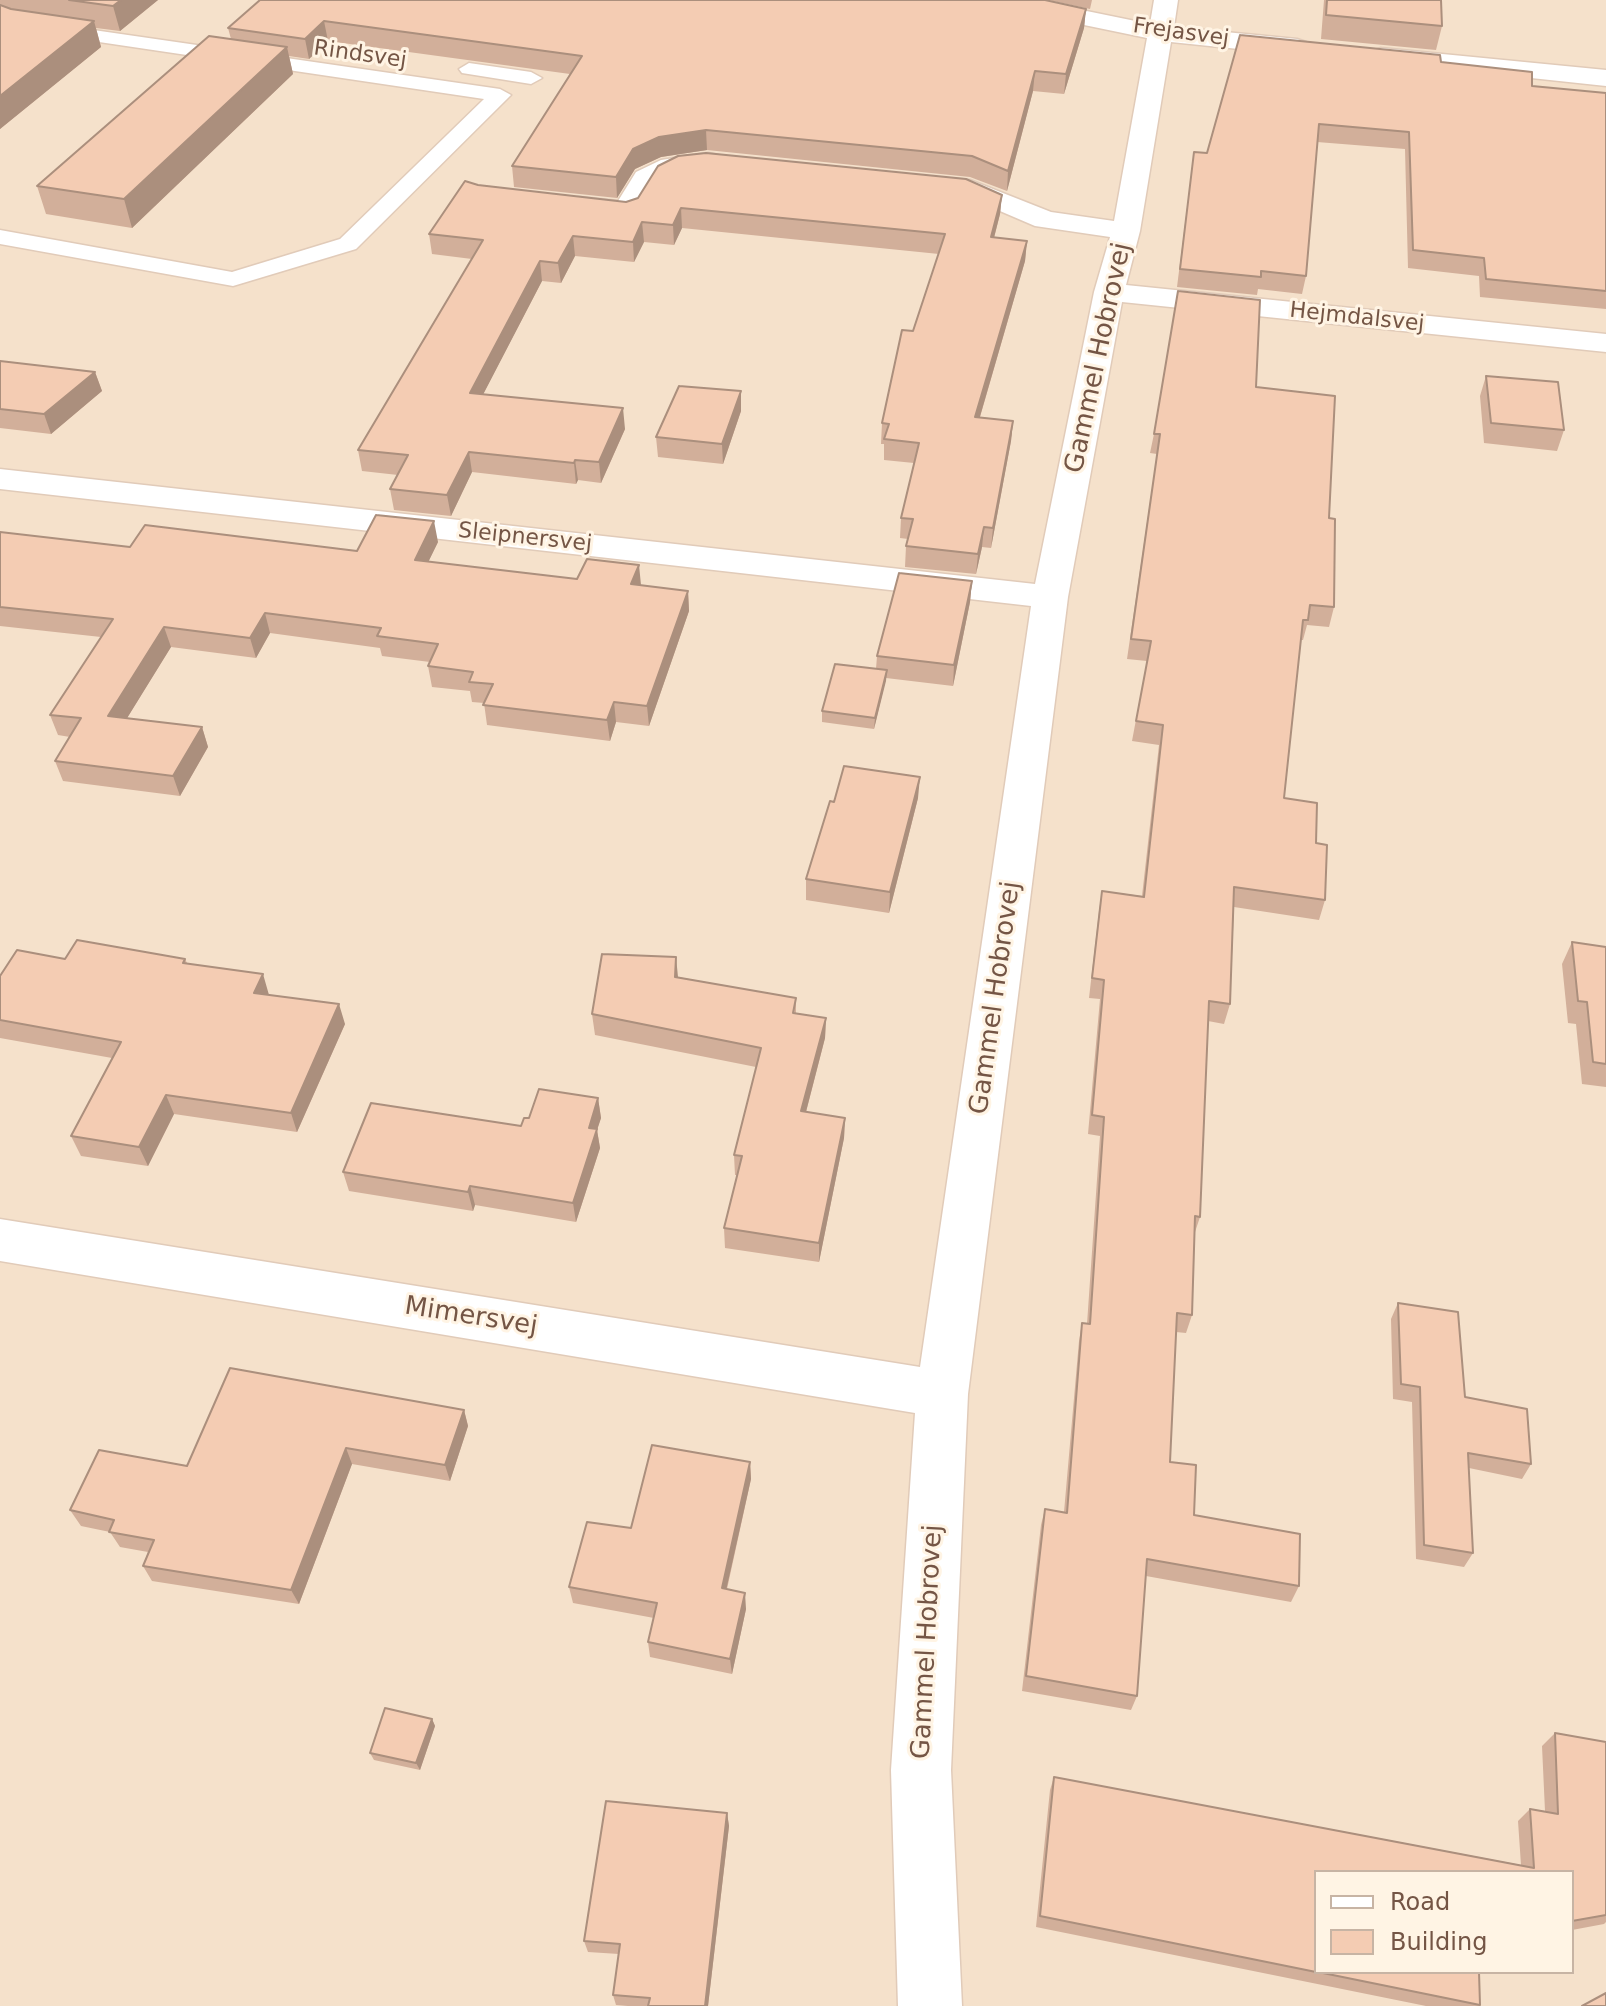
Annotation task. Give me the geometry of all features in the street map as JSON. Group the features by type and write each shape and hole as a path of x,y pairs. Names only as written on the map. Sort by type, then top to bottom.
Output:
{"street":[{"name":"Frejasvej","path":"997,0 1162,16 1326,50"},
{"name":"Gammel Hobrovej","path":"930,2006 921,1770 942,1394 1050,597 1109,292 1126,231 1162,16"},
{"path":"1357,53 1606,78"},
{"path":"554,202 627,210 646,178 671,166 707,161 738,164"},
{"path":"923,184 970,188 1045,220 1126,231"},
{"name":"Hejmdalsvej","path":"1109,292 1606,343"},
{"name":"Sleipnersvej","path":"0,479 1050,597"},
{"name":"Mimersvej","path":"0,1240 942,1394"}],"lane":[{"name":"Rindsvej","path":"0,237 233,279 348,244 500,95 36,20 531,78"}],"shaded area":[{"path":"0,0 1606,0 1606,2006 0,2006"}],"building":[{"path":"69,0 121,0 113,6"},
{"path":"260,0 1045,0 1086,9 1066,74 1035,71 1008,171 972,156 706,130 659,137 633,149 616,177 512,166 582,56 324,21 305,39 228,28"},
{"path":"1327,0 1441,0 1442,26 1326,15"},
{"path":"0,5 11,9 94,21 0,96"},
{"path":"1240,35 1440,55 1441,62 1532,72 1532,86 1606,93 1606,291 1486,279 1484,258 1413,250 1409,132 1319,124 1306,276 1261,271 1261,277 1180,269 1194,152 1207,153"},
{"path":"209,36 287,47 124,199 37,186"},
{"path":"706,153 966,179 1002,195 991,237 1027,241 975,417 1013,421 993,528 984,527 978,554 906,546 913,519 901,518 919,443 884,439 889,424 882,423 902,330 913,331 945,234 681,208 673,225 642,222 633,242 573,236 558,263 540,261 470,393 623,408 599,462 575,460 574,463 469,452 447,495 390,489 408,455 358,450 483,240 429,234 465,181 626,202 638,198 658,166 678,156"},
{"path":"1178,291 1260,300 1256,387 1335,396 1329,518 1335,519 1334,607 1310,605 1308,620 1303,620 1284,798 1317,803 1316,843 1327,845 1325,900 1234,887 1230,1004 1209,1001 1200,1217 1195,1216 1192,1315 1177,1313 1170,1462 1196,1465 1194,1515 1300,1534 1299,1586 1147,1559 1137,1696 1026,1676 1045,1509 1067,1513 1082,1323 1090,1324 1104,1117 1092,1115 1104,980 1092,978 1102,891 1144,897 1163,725 1136,721 1151,641 1131,639 1160,434 1154,434"},
{"path":"0,361 95,372 44,414 0,409"},
{"path":"1486,376 1558,382 1564,430 1491,423"},
{"path":"679,386 741,391 722,444 656,437"},
{"path":"376,515 434,521 415,560 577,579 587,559 639,565 631,584 688,591 647,706 614,702 607,720 483,705 493,684 469,682 473,672 428,666 438,644 377,636 381,628 265,613 250,638 164,627 108,716 202,727 173,776 55,761 81,718 50,715 113,619 0,607 0,532 130,547 145,525 357,551"},
{"path":"899,573 972,581 954,665 877,656"},
{"path":"835,664 887,670 875,718 822,711"},
{"path":"844,766 920,777 890,892 806,879"},
{"path":"77,940 185,959 183,963 263,974 254,993 339,1004 291,1113 166,1095 139,1147 71,1136 121,1042 0,1020 0,976 17,950 65,959"},
{"path":"1572,942 1606,947 1606,1064 1593,1062 1587,1002 1578,1001"},
{"path":"602,954 676,957 675,977 796,998 793,1013 826,1018 801,1111 845,1118 819,1243 724,1228 742,1156 734,1155 761,1048 592,1014"},
{"path":"539,1089 598,1098 589,1128 597,1129 573,1203 470,1186 468,1192 343,1172 371,1103 521,1126 524,1118 529,1118"},
{"path":"1398,1303 1458,1312 1465,1397 1527,1409 1531,1464 1468,1453 1473,1553 1424,1545 1420,1387 1401,1384"},
{"path":"230,1368 464,1410 445,1465 346,1448 291,1590 143,1566 154,1540 109,1532 114,1520 70,1510 99,1450 187,1466"},
{"path":"652,1445 750,1462 722,1588 745,1593 730,1659 648,1642 657,1603 569,1587 587,1522 631,1528"},
{"path":"385,1708 432,1719 416,1763 370,1753"},
{"path":"1555,1733 1606,1742 1606,1915 1574,1921 1574,1870 1314,1870 1314,1972 1040,1916 1054,1777 1534,1868 1530,1809 1558,1814"},
{"path":"606,1801 727,1813 705,2006 648,2006 650,1998 613,1995 620,1944 584,1941"},
{"path":"1328,1974 1479,1974 1480,2005"},
{"path":"1606,1993 1606,2006 1582,2006"}]}
